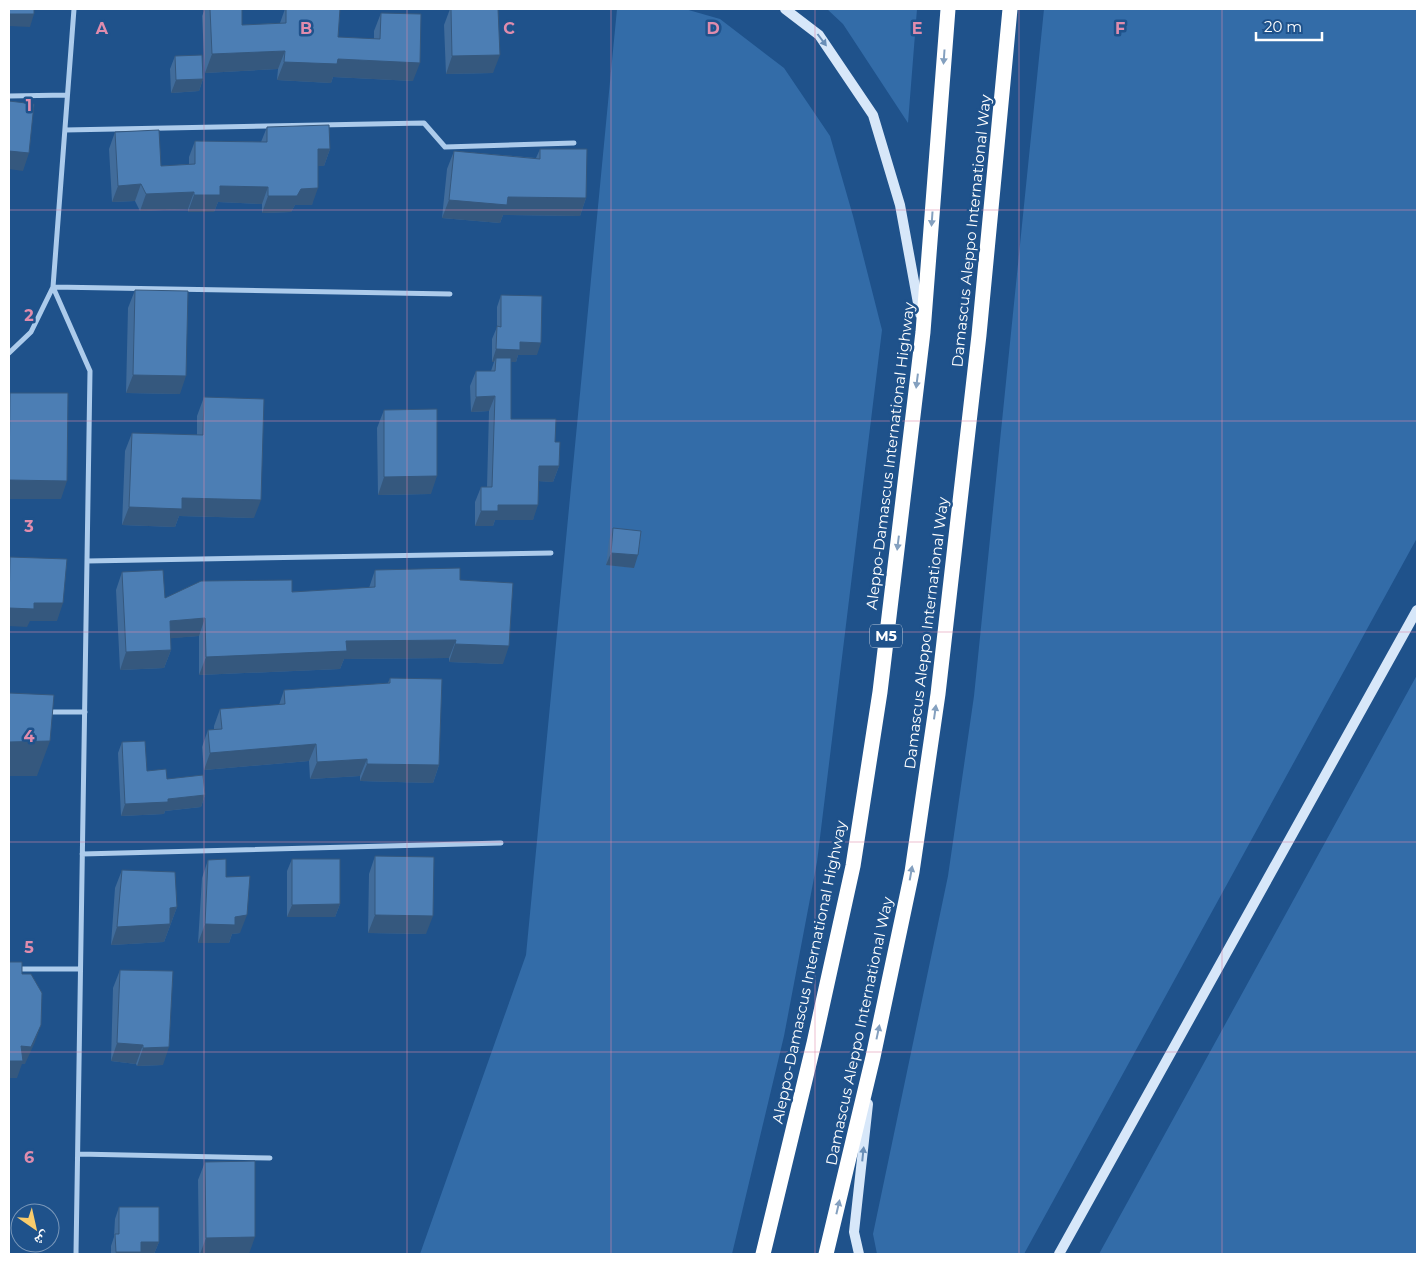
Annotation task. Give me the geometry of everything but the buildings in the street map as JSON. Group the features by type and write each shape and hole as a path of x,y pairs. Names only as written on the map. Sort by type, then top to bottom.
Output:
{"highway":[{"name":"Aleppo-Damascus International Highway","path":"763,1254 814,1043 853,866 880,692 923,332 948,9"},
{"name":"Damascus Aleppo International Way","path":"826,1254 873,1057 912,872 938,694 979,335 1010,9"}],"main road":[{"path":"785,9 819,35 874,115 900,205 923,332"},
{"path":"1059,1254 1417,610"},
{"path":"859,1254 854,1232 873,1057"}],"street":[{"path":"9,353 31,332 53,287 74,9"},
{"path":"9,96 67,95"},
{"path":"65,130 424,123 445,147 574,143"},
{"path":"53,287 450,294"},
{"path":"53,287 90,371 76,1254"},
{"path":"87,561 552,553"},
{"path":"37,712 85,712"},
{"path":"82,854 501,843"},
{"path":"9,969 80,969"},
{"path":"78,1154 270,1158"}],"shaded area":[{"path":"617,9 685,9 720,19 784,68 830,136 853,216 882,330 817,862 784,1036 732,1254 420,1254 526,955"},
{"path":"827,9 917,9 908,123 843,24"},
{"path":"1044,9 1417,9 1417,538 1024,1254 877,1254 873,1234 948,876 974,696"},
{"path":"1417,675 1417,1254 1099,1254"}]}
